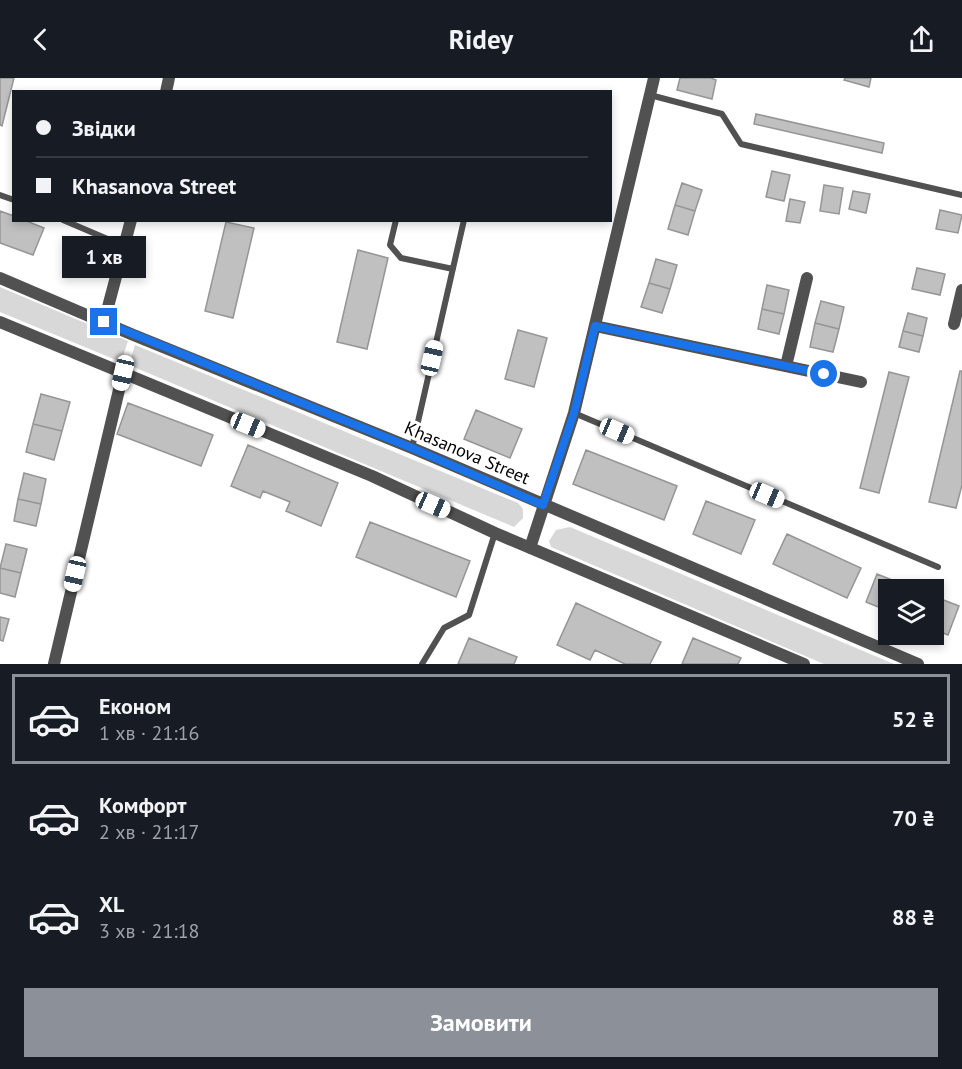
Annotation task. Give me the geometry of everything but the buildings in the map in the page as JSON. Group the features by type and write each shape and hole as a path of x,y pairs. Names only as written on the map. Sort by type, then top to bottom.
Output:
{"street":[{"path":"530,548 574,413 654,78"},
{"path":"104,322 131,222"},
{"name":"Khasanova Street","path":"0,278 412,448 918,664"},
{"path":"786,366 807,278"},
{"path":"954,324 962,290"},
{"path":"0,322 372,477 495,533 804,664"},
{"path":"595,326 861,382"},
{"path":"54,664 123,373"}],"lane":[{"path":"650,95 722,114 741,144 962,195"},
{"path":"68,222 125,246"},
{"path":"396,222 390,244 401,258 453,269"},
{"path":"412,448 464,222"},
{"path":"574,413 938,567"},
{"path":"422,664 444,628 469,615 495,533"}],"shaded area":[{"path":"0,287 128,341 121,362 0,312"},
{"path":"135,345 518,503 523,509 523,518 514,527 129,365"},
{"path":"570,527 894,664 824,664 551,547 549,541 556,530"}],"route":[{"path":"104,322 412,448 543,505 574,413 595,326 824,374"}]}
